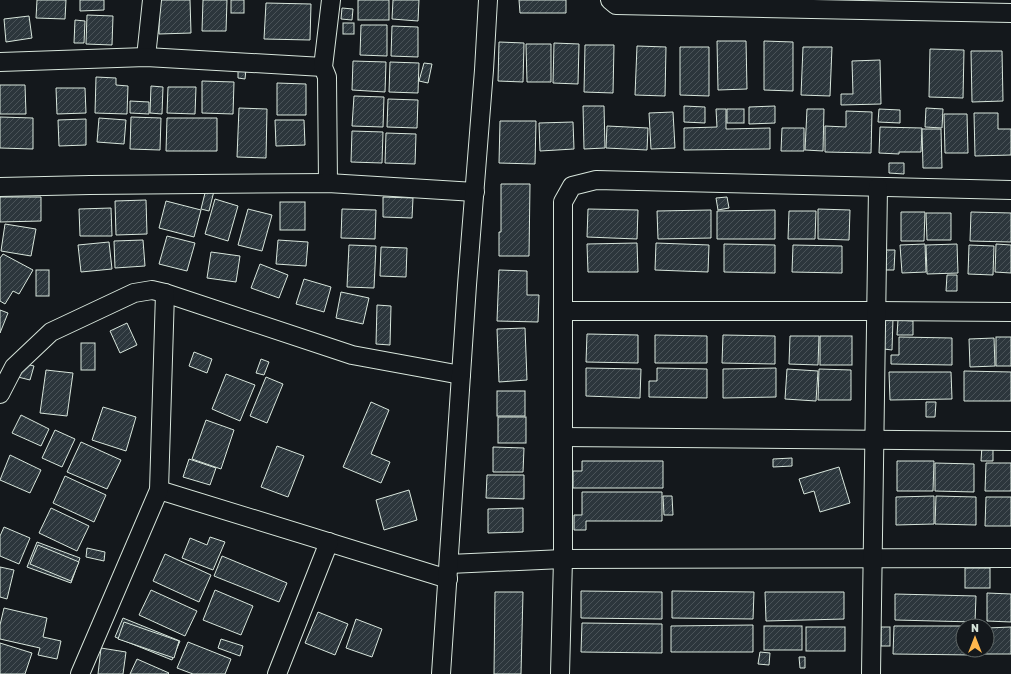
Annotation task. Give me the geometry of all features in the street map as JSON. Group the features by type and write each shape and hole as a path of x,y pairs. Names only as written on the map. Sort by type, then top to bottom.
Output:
{"street":[{"path":"146,57 152,0"},
{"path":"328,183 327,77 323,67 331,0"},
{"path":"441,674 488,0"},
{"path":"610,0 616,5 999,9"},
{"path":"0,62 146,57 323,67"},
{"path":"560,674 562,559 562,202 572,186 596,180 1011,190"},
{"path":"0,187 98,184 328,183 475,192"},
{"path":"871,674 878,187"},
{"path":"0,394 14,367 51,332 134,293 152,290 352,355 461,375"},
{"path":"80,674 159,490 165,293"},
{"path":"562,311 1011,312"},
{"path":"562,437 874,441 1011,441"},
{"path":"159,490 330,542 448,571 562,559 1011,558"},
{"path":"277,674 330,542"}],"building":[{"path":"37,0 66,0 65,19 36,18"},
{"path":"80,0 104,0 104,10 80,11"},
{"path":"159,0 190,0 191,33 159,34"},
{"path":"203,0 227,0 226,31 202,31"},
{"path":"231,0 244,0 244,13 231,13"},
{"path":"358,0 389,0 389,20 358,20"},
{"path":"393,0 419,0 418,21 392,19"},
{"path":"519,0 566,0 566,13 520,13"},
{"path":"266,3 311,4 310,40 264,39"},
{"path":"342,8 353,9 352,20 341,19"},
{"path":"87,15 113,16 112,45 86,44"},
{"path":"29,16 32,38 6,42 4,19"},
{"path":"75,20 85,21 84,43 74,43"},
{"path":"343,23 354,23 354,34 343,34"},
{"path":"361,25 387,25 387,56 360,55"},
{"path":"392,26 418,27 418,57 391,56"},
{"path":"717,41 746,41 747,89 718,90"},
{"path":"764,41 793,42 793,91 764,90"},
{"path":"499,42 524,43 523,82 498,81"},
{"path":"554,43 579,44 578,84 553,83"},
{"path":"526,44 551,44 551,82 527,82"},
{"path":"585,45 614,45 613,93 584,92"},
{"path":"637,46 666,47 665,96 635,95"},
{"path":"680,47 709,47 709,96 680,95"},
{"path":"803,47 832,47 830,96 801,95"},
{"path":"930,49 964,50 963,98 929,97"},
{"path":"971,51 1002,51 1003,101 972,102"},
{"path":"880,60 881,104 841,105 841,94 853,94 852,61"},
{"path":"353,61 386,62 385,92 352,90"},
{"path":"390,62 419,63 418,93 389,92"},
{"path":"424,63 432,64 428,83 419,81"},
{"path":"238,68 246,69 245,79 238,78"},
{"path":"96,77 116,78 116,85 128,86 127,114 95,113"},
{"path":"202,81 234,82 233,114 202,113"},
{"path":"277,83 306,84 306,115 277,115"},
{"path":"0,85 25,85 26,114 0,114"},
{"path":"151,86 163,87 162,114 150,113"},
{"path":"168,87 196,87 195,114 167,113"},
{"path":"56,88 85,88 86,113 57,114"},
{"path":"354,96 384,97 383,127 352,126"},
{"path":"388,99 418,100 417,128 387,127"},
{"path":"130,101 149,102 149,114 130,113"},
{"path":"583,106 604,106 605,148 584,149"},
{"path":"684,106 705,107 705,123 684,122"},
{"path":"775,106 775,123 749,124 749,107"},
{"path":"239,108 267,109 266,158 237,157"},
{"path":"926,108 943,109 942,128 925,127"},
{"path":"716,109 726,109 726,129 770,128 770,149 684,150 684,128 717,127"},
{"path":"727,109 744,109 744,123 727,123"},
{"path":"807,109 824,109 823,151 805,150"},
{"path":"879,109 900,110 900,123 878,122"},
{"path":"846,111 872,112 871,153 825,152 825,126 846,127"},
{"path":"673,112 675,148 651,149 649,113"},
{"path":"974,113 998,113 998,129 1011,129 1011,155 975,156"},
{"path":"944,114 967,114 968,153 945,153"},
{"path":"0,117 33,118 33,149 0,148"},
{"path":"131,117 161,118 160,150 130,149"},
{"path":"99,118 126,120 124,144 97,142"},
{"path":"167,118 217,118 217,151 166,151"},
{"path":"86,119 86,145 59,146 58,120"},
{"path":"275,120 304,120 305,145 276,146"},
{"path":"500,121 536,121 535,164 499,163"},
{"path":"573,122 574,149 540,151 539,123"},
{"path":"607,126 648,128 647,150 606,148"},
{"path":"880,127 922,128 921,152 899,152 899,154 879,153"},
{"path":"782,128 804,128 804,151 781,151"},
{"path":"922,129 941,129 942,168 923,168"},
{"path":"352,131 383,132 382,163 351,162"},
{"path":"386,133 416,134 415,164 385,163"},
{"path":"889,163 904,163 904,174 889,173"},
{"path":"501,184 530,184 529,256 499,256 499,232 501,232"},
{"path":"206,189 214,191 209,211 201,209"},
{"path":"0,197 41,197 41,221 0,222"},
{"path":"383,197 413,198 412,218 383,217"},
{"path":"727,197 729,208 718,210 716,198"},
{"path":"215,199 238,206 228,241 205,234"},
{"path":"146,200 147,234 116,235 115,201"},
{"path":"166,201 201,210 194,237 159,228"},
{"path":"280,202 305,202 305,230 280,230"},
{"path":"111,208 112,236 80,236 79,209"},
{"path":"248,209 272,215 262,251 238,245"},
{"path":"342,209 376,210 375,239 341,238"},
{"path":"588,209 638,210 637,239 587,237"},
{"path":"818,209 850,210 849,240 818,239"},
{"path":"711,210 711,238 658,239 657,211"},
{"path":"775,210 775,239 717,239 717,211"},
{"path":"789,211 816,211 815,239 788,239"},
{"path":"901,212 925,212 924,241 901,241"},
{"path":"971,212 1011,213 1011,242 970,241"},
{"path":"926,213 951,213 951,240 927,240"},
{"path":"5,224 36,229 31,256 1,251"},
{"path":"167,236 195,243 187,271 159,264"},
{"path":"143,240 145,266 115,268 114,241"},
{"path":"278,240 308,242 306,266 276,264"},
{"path":"109,242 112,269 81,272 78,245"},
{"path":"637,243 638,272 588,272 587,244"},
{"path":"656,243 709,245 708,272 655,270"},
{"path":"724,244 775,245 775,273 724,272"},
{"path":"925,244 926,272 902,273 900,245"},
{"path":"957,244 958,273 927,274 926,245"},
{"path":"996,244 1011,245 1011,273 995,272"},
{"path":"349,245 376,246 374,288 347,287"},
{"path":"793,245 842,246 842,273 792,272"},
{"path":"969,245 994,246 993,275 968,274"},
{"path":"381,247 407,248 406,277 380,276"},
{"path":"886,250 895,250 894,270 886,270"},
{"path":"211,252 240,256 236,282 207,278"},
{"path":"3,254 33,270 19,294 13,291 5,304 0,301 0,258"},
{"path":"260,264 288,275 279,298 251,288"},
{"path":"36,270 49,270 49,296 36,296"},
{"path":"499,270 527,271 527,295 539,295 538,322 497,321"},
{"path":"947,275 957,275 957,291 946,291"},
{"path":"304,279 331,287 324,312 296,304"},
{"path":"341,292 369,298 363,324 336,318"},
{"path":"377,305 391,306 390,345 376,344"},
{"path":"0,310 8,313 0,333"},
{"path":"885,317 893,318 892,350 884,349"},
{"path":"898,320 913,321 913,335 897,335"},
{"path":"127,323 137,345 120,353 110,331"},
{"path":"525,328 527,380 499,382 497,329"},
{"path":"587,334 638,335 638,363 586,362"},
{"path":"655,335 707,336 707,363 655,363"},
{"path":"723,335 775,336 775,364 722,363"},
{"path":"790,336 819,336 818,365 789,364"},
{"path":"820,336 852,336 852,365 820,365"},
{"path":"899,337 952,338 952,365 891,364 891,355 899,355"},
{"path":"996,337 1011,337 1011,366 996,366"},
{"path":"994,338 995,366 970,367 969,339"},
{"path":"81,343 95,343 95,370 81,370"},
{"path":"194,352 212,359 207,373 189,366"},
{"path":"261,359 269,362 264,375 256,373"},
{"path":"22,363 34,366 30,380 18,377"},
{"path":"586,368 641,369 640,398 586,396"},
{"path":"657,368 707,369 707,398 649,397 649,381 657,381"},
{"path":"776,368 776,397 723,398 723,369"},
{"path":"787,369 818,371 816,401 785,399"},
{"path":"819,369 851,370 851,400 818,400"},
{"path":"46,370 73,373 67,416 40,413"},
{"path":"964,371 1011,372 1011,401 964,401"},
{"path":"889,372 951,372 952,399 890,400"},
{"path":"226,374 255,385 240,421 212,409"},
{"path":"266,377 283,384 267,423 250,416"},
{"path":"497,391 525,391 525,416 497,416"},
{"path":"371,402 389,410 371,454 390,462 381,483 343,467"},
{"path":"926,402 936,402 935,417 926,417"},
{"path":"103,407 136,417 126,451 92,440"},
{"path":"21,415 49,429 41,446 12,433"},
{"path":"498,417 526,417 526,443 498,443"},
{"path":"206,420 234,430 221,469 192,459"},
{"path":"55,430 75,439 62,467 42,458"},
{"path":"81,442 121,460 107,489 67,472"},
{"path":"982,445 993,446 993,461 981,461"},
{"path":"277,446 304,456 288,497 261,487"},
{"path":"493,447 524,448 523,472 493,472"},
{"path":"10,455 41,470 30,493 0,480"},
{"path":"792,458 792,466 773,467 773,459"},
{"path":"189,459 216,468 210,485 183,477"},
{"path":"582,461 663,461 663,488 573,488 573,471 582,471"},
{"path":"897,461 934,461 933,491 897,491"},
{"path":"935,463 974,464 974,492 935,491"},
{"path":"986,463 1011,463 1011,491 985,491"},
{"path":"839,467 850,503 820,512 814,491 804,494 799,479"},
{"path":"487,475 524,475 524,499 486,498"},
{"path":"65,476 106,495 94,522 53,503"},
{"path":"409,490 417,520 384,530 376,500"},
{"path":"582,492 662,492 662,521 586,521 586,530 574,530 574,515 582,515"},
{"path":"663,496 672,496 673,515 664,515"},
{"path":"934,496 934,524 896,525 896,497"},
{"path":"936,496 976,497 976,525 935,524"},
{"path":"986,497 1011,497 1011,526 985,526"},
{"path":"51,508 89,526 77,551 39,533"},
{"path":"523,508 523,532 488,533 488,509"},
{"path":"4,527 30,538 19,564 0,556 0,536"},
{"path":"210,537 225,542 213,570 182,558 190,538 207,545"},
{"path":"37,542 80,558 71,583 27,567"},
{"path":"38,545 79,562 71,581 30,564"},
{"path":"87,548 105,552 104,561 86,557"},
{"path":"165,554 211,575 199,602 153,581"},
{"path":"222,556 287,583 279,602 214,576"},
{"path":"0,567 14,570 7,599 0,597"},
{"path":"965,568 990,568 990,588 965,588"},
{"path":"151,590 197,611 185,636 139,615"},
{"path":"215,590 253,606 241,635 203,620"},
{"path":"581,591 662,592 662,619 581,618"},
{"path":"672,591 754,592 753,619 672,618"},
{"path":"495,592 523,592 521,674 494,674"},
{"path":"765,592 844,592 844,619 766,621"},
{"path":"987,593 1011,594 1011,622 995,621 995,618 987,618"},
{"path":"895,594 976,596 975,618 955,618 955,622 895,620"},
{"path":"4,608 47,618 43,637 61,641 57,659 38,655 40,648 0,639 0,625"},
{"path":"318,612 348,624 335,655 305,643"},
{"path":"123,618 180,641 172,660 115,637"},
{"path":"356,619 382,629 372,657 346,648"},
{"path":"124,622 179,641 174,658 118,639"},
{"path":"582,623 662,624 662,653 581,652"},
{"path":"753,625 753,652 671,652 671,626"},
{"path":"764,626 802,626 802,650 764,650"},
{"path":"894,626 955,626 955,655 893,654"},
{"path":"806,627 845,627 845,651 806,651"},
{"path":"881,627 890,627 890,646 881,646"},
{"path":"1011,627 1011,654 995,654 995,628"},
{"path":"221,639 243,646 240,656 218,648"},
{"path":"188,642 231,659 225,674 193,674 177,668"},
{"path":"0,643 32,653 25,674 0,674"},
{"path":"101,648 126,652 123,674 98,674"},
{"path":"760,652 770,653 769,665 758,664"},
{"path":"799,657 805,657 805,668 800,668"},
{"path":"137,659 169,673 130,674"}]}
